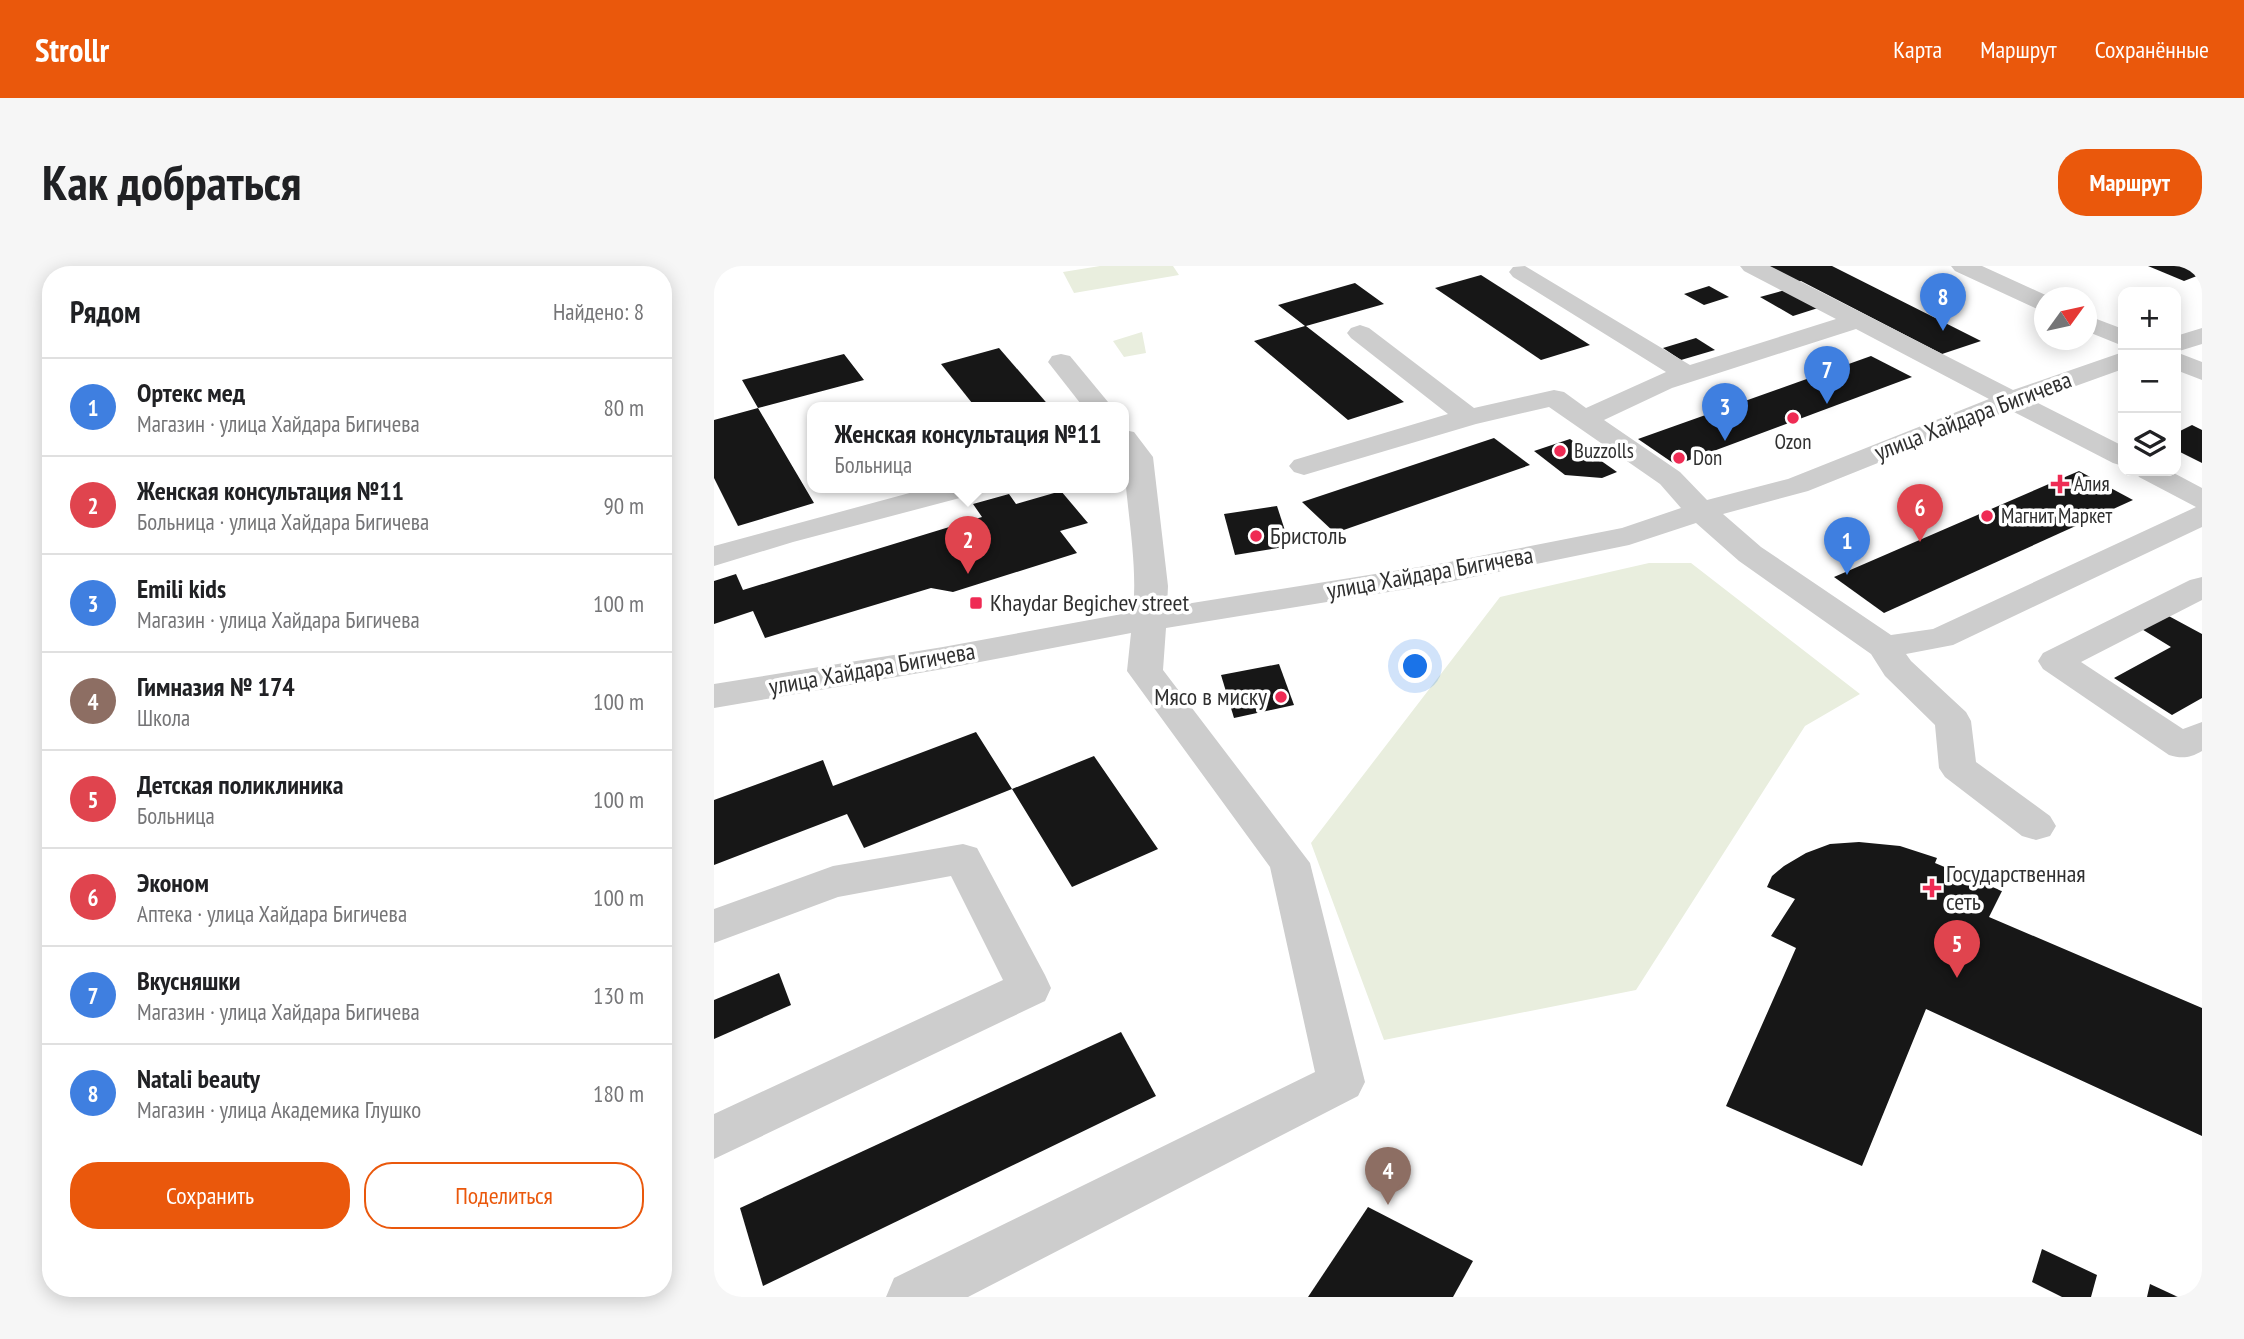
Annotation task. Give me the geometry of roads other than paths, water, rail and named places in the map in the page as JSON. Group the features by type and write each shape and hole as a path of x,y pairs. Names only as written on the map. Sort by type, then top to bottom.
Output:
{"street":[{"path":"1752,266 2118,454"},
{"path":"1963,266 2034,298"},
{"path":"1521,272 1687,374"},
{"path":"1586,418 1663,382 1856,321"},
{"path":"2097,326 2118,336"},
{"path":"1360,333 1469,417"},
{"path":"2181,342 2202,336"},
{"path":"1061,362 1094,402"},
{"name":"улица Хайдара Бигичева","path":"714,696 943,658 1149,619 1444,573 1629,536 1701,511 1798,485 2118,362"},
{"path":"2181,362 2202,372"},
{"path":"1304,466 1469,417 1554,398 1670,478 1701,511 1750,554 1885,646 1897,668 1953,720 1958,768 2036,826"},
{"path":"913,1297 1341,1082 1290,863 1145,671 1152,586 1139,457 1129,447"},
{"path":"2158,476 2202,500"},
{"path":"714,556 896,496 922,493"},
{"path":"1885,646 1941,638 2202,515"},
{"path":"2202,587 2055,661 2182,746 2202,734"},
{"path":"714,926 833,882 963,859 1029,988 714,1137"}],"place":[{"name":"Natali beauty","path":"1943,331"},
{"name":"Вкусняшки","path":"1827,404"},
{"name":"Ozon","path":"1793,418"},
{"name":"Emili kids","path":"1725,441"},
{"name":"Buzzolls","path":"1560,451"},
{"name":"Don","path":"1679,458"},
{"name":"Алия","path":"2060,484"},
{"name":"Магнит Маркет","path":"1987,516"},
{"name":"Бристоль","path":"1256,536"},
{"name":"Эконом","path":"1920,542"},
{"name":"Женская консультация №11","path":"968,574"},
{"name":"Ортекс мед","path":"1847,575"},
{"name":"Khaydar Begichev street","path":"976,603"},
{"name":"Мясо в миску","path":"1281,697"},
{"name":"Государственная сеть","path":"1932,888"},
{"name":"Детская поликлиника","path":"1957,978"},
{"name":"Гимназия № 174","path":"1388,1205"}]}
